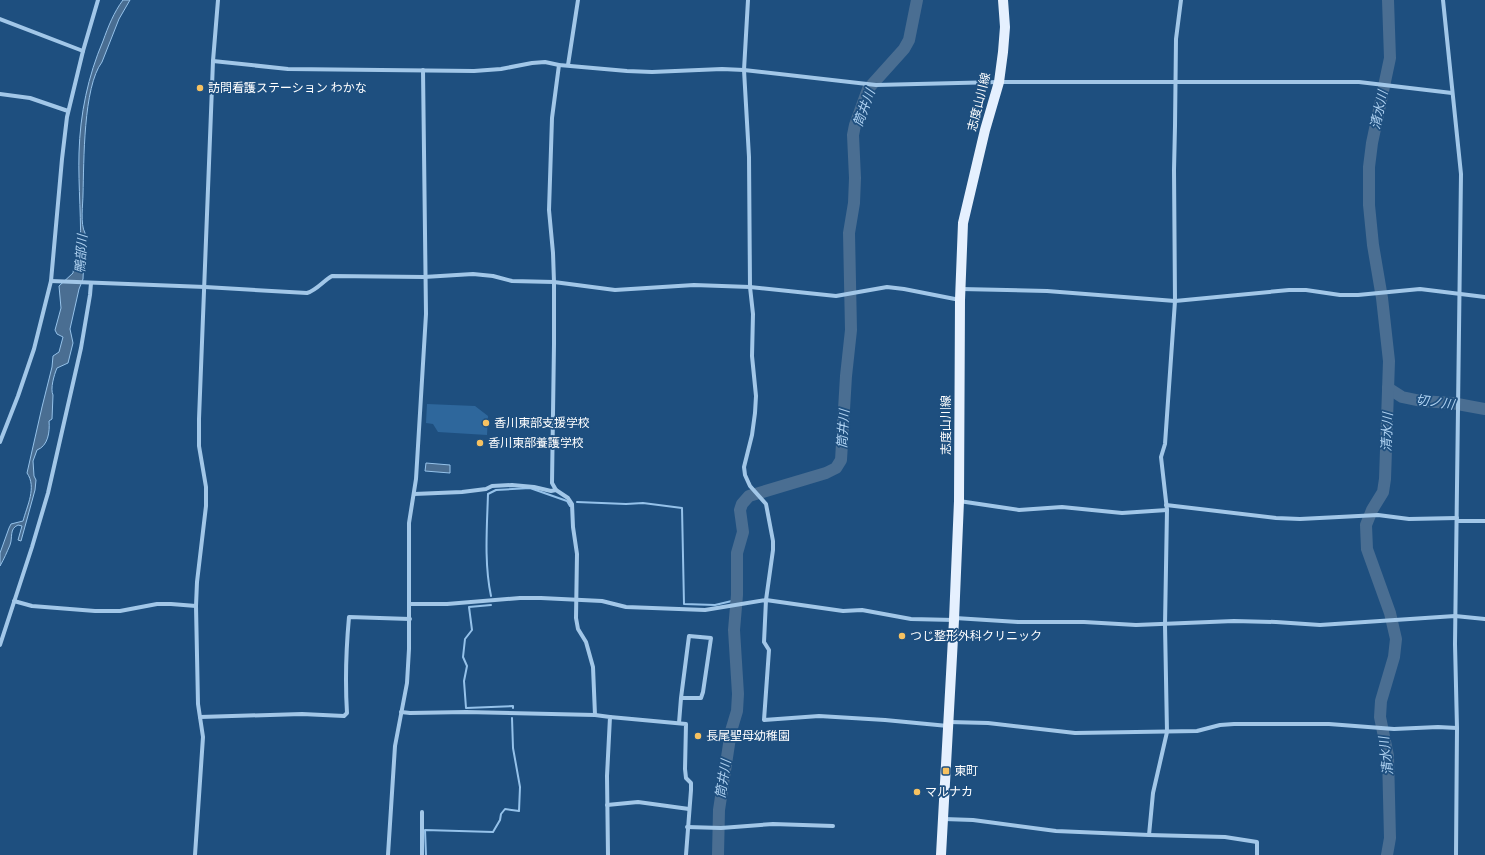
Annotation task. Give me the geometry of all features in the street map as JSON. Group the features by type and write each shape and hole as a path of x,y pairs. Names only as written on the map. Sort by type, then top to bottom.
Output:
{"main road":[{"name":"志度山川線","path":"941,855 959,501 960,288 963,223 978,158 999,82 1004,45 1003,0"}],"street":[{"path":"0,442 34,349 51,281 68,111 98,0"},
{"path":"195,855 203,737 198,704 196,606 197,582 206,506 206,487 199,446 213,61 218,0"},
{"path":"568,65 578,0"},
{"path":"748,0 744,70 749,157 750,287 753,314 752,356 755,407 752,435 744,467 745,475 750,486 766,504 773,545 766,600 764,642 769,650 764,720 819,716 948,724 988,723 1019,728 1075,733 1197,731 1220,725 1234,724 1328,724 1376,728 1457,728"},
{"path":"1149,835 1152,793 1167,732 1165,624 1167,510 1161,457 1165,444 1175,301 1175,81 1176,39 1181,0"},
{"path":"1443,0 1461,174 1455,616 1457,728 1456,855"},
{"path":"0,19 83,51"},
{"path":"213,61 288,68 474,71 501,69 545,62 559,66 568,65 652,72 722,69 744,70 868,84 1175,81 1359,82 1452,93"},
{"path":"559,66 552,118 549,210 554,282 552,483 556,490 568,498 572,504 573,527 577,554 576,618 578,629 586,642 593,667 595,715"},
{"path":"388,855 395,746 407,683 410,619 409,523 416,479 426,314 424,276 423,70"},
{"path":"0,94 30,98 68,111"},
{"path":"51,281 205,287 307,293 314,291 325,280 332,276 424,276 473,274 493,276 512,281 554,282 615,290 694,286 750,287 836,296 887,287 960,300"},
{"path":"0,645 48,493 81,348 90,295 89,283"},
{"path":"960,288 1047,291 1175,301 1289,290 1306,290 1340,295 1377,293 1420,288 1485,297"},
{"path":"414,494 462,492 486,489 492,486 512,485 534,487 551,491 556,490"},
{"path":"959,501 1019,510 1062,507 1122,513 1167,510"},
{"path":"1166,505 1300,519 1378,515 1410,519 1485,521"},
{"path":"410,604 454,604 520,598 602,601 626,607 705,610 766,600 843,612 862,610 911,619 954,619 1018,622 1165,624 1234,621 1320,624 1455,616 1485,619"},
{"path":"14,601 32,606 120,612 157,604 196,606"},
{"path":"200,717 302,714 344,716 347,713 345,670 349,617 410,619"},
{"path":"679,723 681,698 689,636 711,638 701,698 681,698"},
{"path":"401,712 595,715 686,724 684,769 686,778 691,784 686,855"},
{"path":"608,855 606,776 610,717"},
{"path":"607,805 638,802 689,809"},
{"path":"422,812 422,855"},
{"path":"943,819 973,820 1056,831 1225,837 1257,842 1257,855"},
{"path":"687,827 721,828 773,824 833,826"}],"shaded area":[{"path":"427,404 475,406 488,416 487,435 438,432 433,424 426,423"}],"water":[{"name":"鴨部川","path":"123,0 130,0 119,19 96,74 91,89 88,106 84,145 82,214 83,229 85,233 83,279 79,289 70,329 73,343 68,363 57,368 54,378 52,386 52,419 49,421 49,434 44,445 37,450 33,461 34,476 36,480 35,490 21,541 18,540 22,526 18,525 12,531 10,545 0,566 0,553 9,528 11,524 23,521 30,497 31,484 27,473 52,367 53,356 59,352 63,337 57,334 55,330 61,308 59,286 73,273 75,258 80,256 81,230 79,153 81,124 89,82 107,30"},
{"path":"426,463 450,465 450,473 425,471"}],"waterway":[{"name":"筒井川","path":"718,855 719,810 731,731 737,711 738,694 734,630 737,595 737,553 743,532 740,510 742,504 749,496 826,473 836,468 841,460 846,376 851,330 849,233 854,203 855,178 853,135 868,89 904,49 909,40 917,0"},
{"name":"清水川","path":"1387,855 1390,838 1388,756 1380,717 1381,701 1394,657 1396,639 1390,613 1367,549 1366,525 1372,510 1383,492 1385,479 1389,361 1382,298 1373,245 1369,205 1369,167 1372,143 1390,58 1388,0"},
{"name":"切ノ川","path":"1388,388 1402,397 1421,401 1452,403 1485,409"},
{"path":"491,596 487,571 488,494 496,490 530,488 567,501 570,506"},
{"path":"577,502 626,504 643,503 682,508 684,604 715,605 736,600"},
{"path":"491,605 469,607 472,630 465,639 463,657 467,666 464,681 466,708 513,706 513,708"},
{"path":"426,855 425,830 493,832 500,820 501,814 505,809 519,811 520,787 513,748 512,718"}],"place":[{"name":"訪問看護ステーション わかな","path":"200,88"},
{"name":"香川東部支援学校","path":"486,423"},
{"name":"香川東部養護学校","path":"480,443"},
{"name":"つじ整形外科クリニック","path":"902,636"},
{"name":"長尾聖母幼稚園","path":"698,736"},
{"name":"東町","path":"946,771"},
{"name":"マルナカ","path":"917,792"}]}
